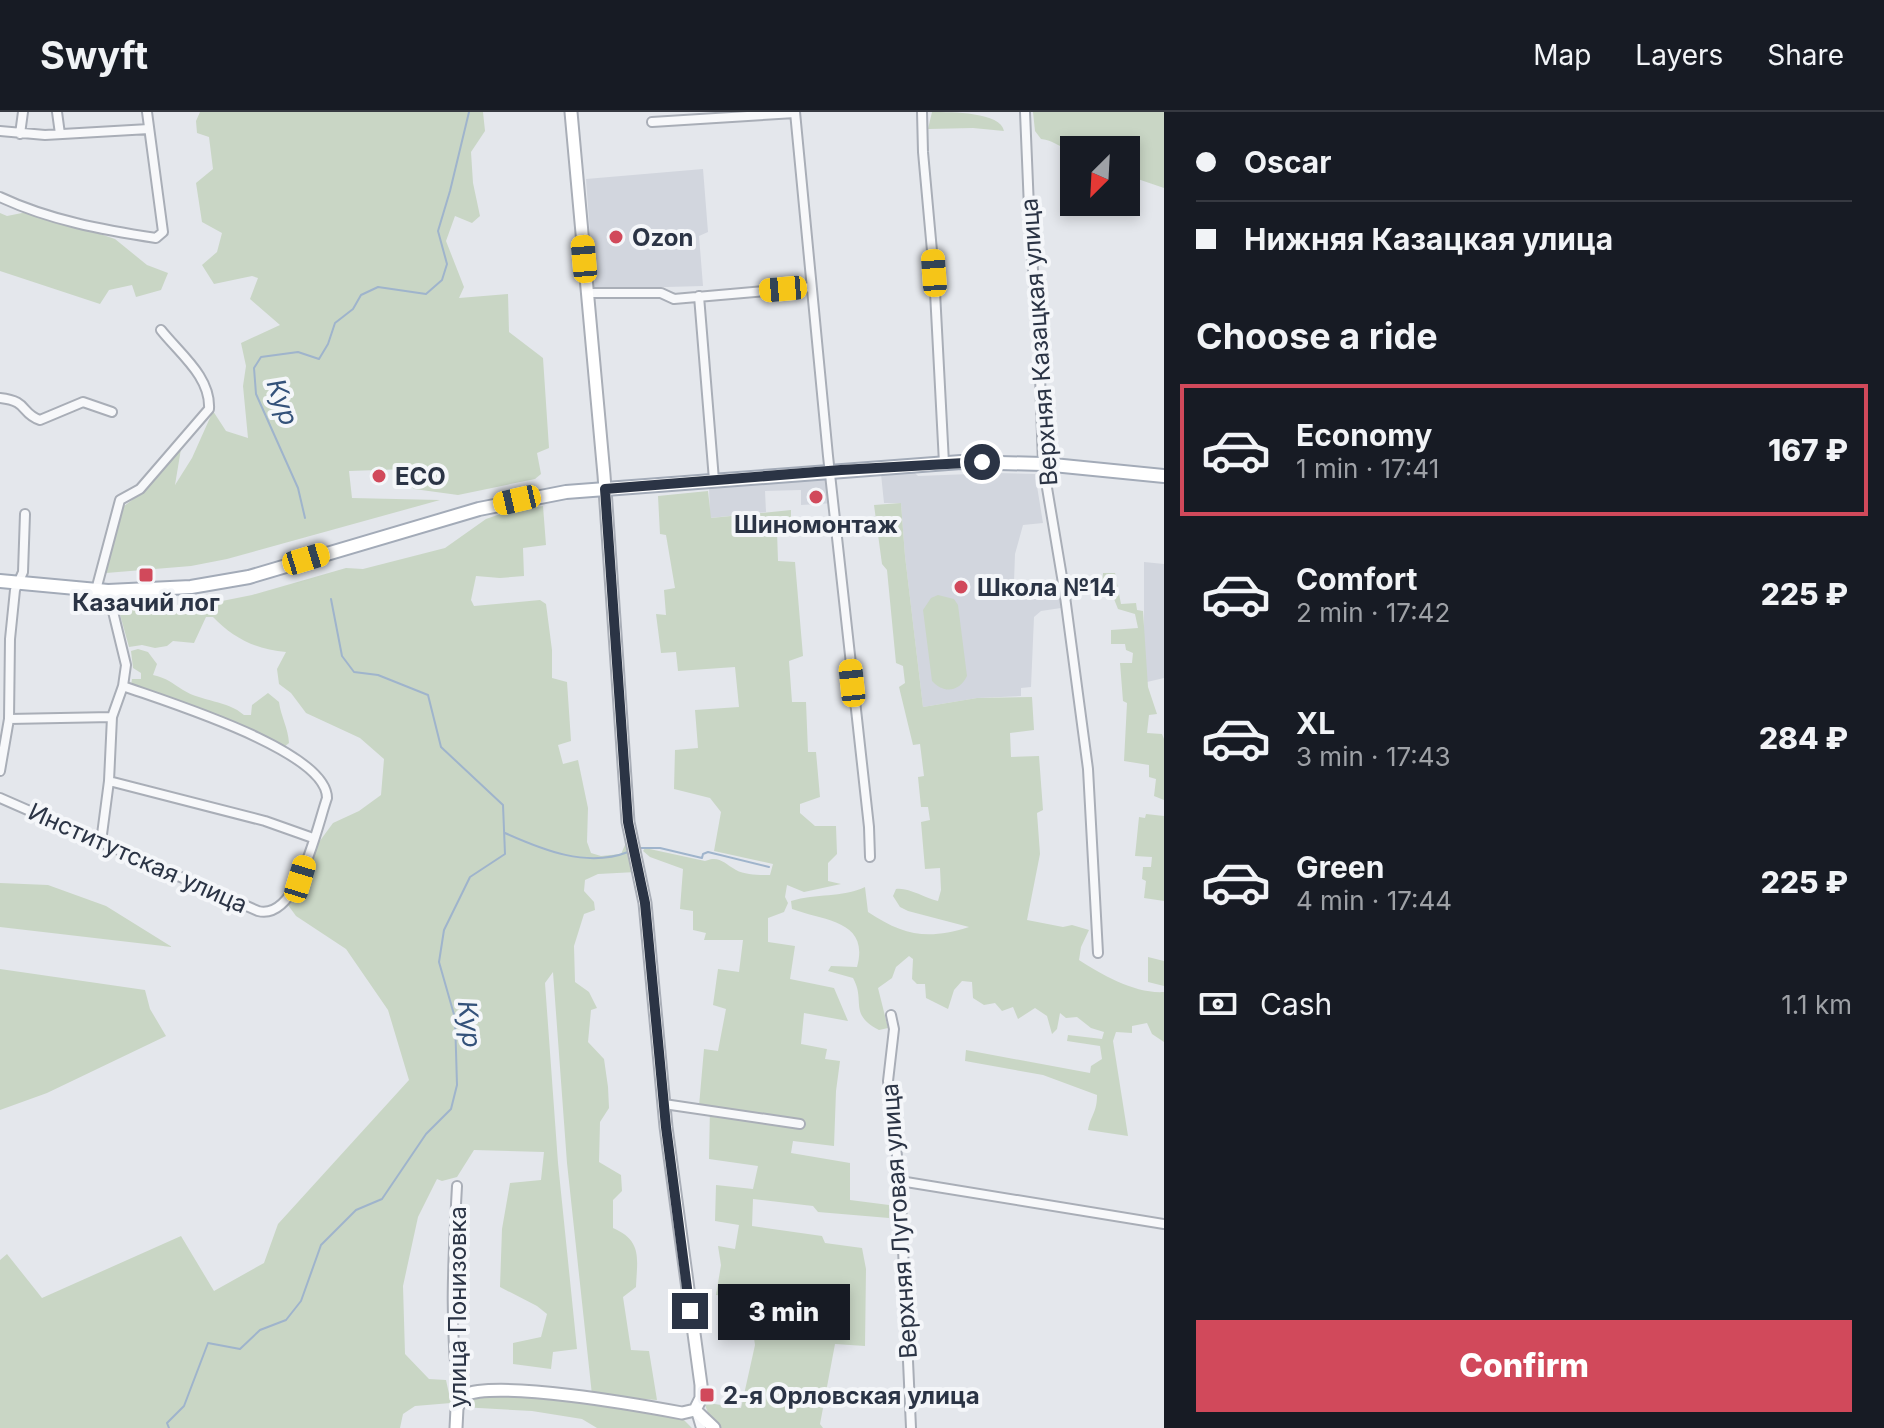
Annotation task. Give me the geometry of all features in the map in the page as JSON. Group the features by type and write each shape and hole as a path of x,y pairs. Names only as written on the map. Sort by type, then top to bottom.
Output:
{"main road":[{"path":"571,112 605,489 628,822 645,903 664,1104 701,1385 701,1398 695,1410"},
{"path":"0,581 102,590 169,589 249,577 479,509 566,492 944,463 1043,464 1164,476"},
{"path":"459,1400 471,1392 505,1390 682,1413 695,1410"},
{"name":"улица Понизовка","path":"456,1428 459,1400"},
{"path":"695,1410 714,1428"}],"street":[{"path":"20,134 23,112"},
{"path":"57,112 60,134"},
{"path":"0,197 24,208 83,225 156,238 163,232 147,112"},
{"path":"652,122 689,116 795,112 870,857"},
{"path":"922,112 944,463"},
{"name":"Верхняя Казацкая улица","path":"1025,112 1043,464 1064,589 1088,769 1098,953"},
{"path":"0,131 60,134 149,129"},
{"path":"587,293 661,293 674,299 811,287"},
{"path":"699,296 714,480"},
{"path":"101,842 109,781 112,717 123,686 126,665 102,590 120,500 147,482 209,409 210,394 205,383 161,330"},
{"path":"0,398 17,400 33,418 40,420 83,402 112,412"},
{"path":"0,771 9,719 5,639 15,590 23,572 25,514"},
{"path":"109,781 265,821 313,838 327,798 326,785 297,757 221,721 123,686"},
{"path":"9,719 112,717"},
{"name":"Институтская улица","path":"0,798 267,913 285,903 300,879 313,838"},
{"name":"Верхняя Луговая улица","path":"891,1015 894,1029 888,1081 900,1181 911,1428"},
{"path":"664,1104 800,1124"},
{"path":"900,1181 1164,1224"},
{"name":"улица Понизовка","path":"457,1186 452,1260 452,1348 459,1400"},
{"path":"695,1410 701,1428"}],"shaded area":[{"path":"703,169 708,232 699,236 703,286 594,289 586,179"},
{"path":"833,473 835,503 801,505 801,490 765,491 766,512 710,518 709,486"},
{"name":"Школа №14","path":"915,473 918,476 1035,474 1043,523 1023,525 1015,554 1014,582 1056,580 1061,608 1041,611 1034,617 1031,687 1021,688 1021,696 977,698 923,707 901,503 884,503 881,474"},
{"path":"1144,562 1164,564 1164,678 1147,682 1144,648"}],"green space":[{"path":"200,112 483,112 485,131 471,152 480,216 472,223 455,216 446,241 464,287 459,298 508,294 509,332 543,358 549,448 537,453 541,474 535,479 458,495 414,489 408,485 407,469 349,471 352,498 440,500 227,559 191,566 106,573 124,506 143,492 181,449 175,485 192,458 213,411 226,431 248,438 243,386 246,366 241,343 280,325 250,299 258,278 252,276 214,284 202,265 217,252 222,233 202,222 196,183 213,169 209,137 197,133 196,121"},
{"path":"932,112 985,117 1001,125 1004,131 928,129"},
{"path":"1033,112 1164,112 1164,188 1140,180 1140,136 1060,136 1060,146 1041,139 1035,131"},
{"path":"32,211 115,239 147,265 168,273 161,290 136,297 132,285 109,290 100,304 0,271 0,213 7,216"},
{"path":"708,491 711,518 791,510 791,529 777,531 778,561 795,562 803,656 789,661 792,702 806,702 808,752 816,752 820,797 800,804 800,813 815,826 836,826 837,854 828,863 828,881 841,884 804,892 787,885 785,897 788,903 784,912 768,918 768,942 795,946 790,979 834,988 848,1021 804,1013 801,1044 827,1049 825,1059 840,1061 834,1146 793,1141 791,1153 850,1163 850,1200 889,1205 889,1218 818,1212 813,1206 753,1199 752,1226 822,1236 825,1243 862,1248 866,1269 865,1346 835,1344 820,1424 823,1428 721,1428 712,1423 705,1405 741,1408 755,1345 748,1298 716,1295 721,1265 718,1246 735,1249 739,1225 715,1221 716,1185 753,1189 758,1166 709,1159 710,1107 699,1106 704,1049 718,1051 726,1009 713,1005 718,969 739,972 743,940 704,940 706,933 693,930 693,911 680,909 683,869 650,857 643,851 645,848 705,861 718,859 740,872 752,874 770,875 773,864 714,851 721,812 710,798 674,789 675,750 698,748 695,710 739,707 735,667 678,671 676,652 661,653 656,614 666,615 664,590 675,588 666,535 660,534 658,496"},
{"path":"901,503 923,707 977,698 1032,697 1034,730 1010,733 1011,757 1039,756 1043,810 1037,813 1040,854 1027,920 1089,930 1079,960 1131,987 1164,992 1164,1042 1152,1034 1147,1023 1132,1026 1132,1033 1116,1032 1113,1041 1128,1136 1088,1130 1097,1095 1043,1075 965,1061 966,1050 1090,1073 1091,1066 1102,1059 1100,1046 1067,1041 1068,1035 1102,1039 1104,1032 1091,1028 1077,1017 1066,1018 1060,1013 1057,1029 1052,1034 1047,1016 1035,1008 1018,1019 1013,1007 1002,1011 995,1003 984,1005 973,998 972,982 962,981 954,990 948,1009 926,998 925,984 917,984 912,979 913,959 909,956 896,967 892,978 878,988 888,1028 879,1030 861,1013 853,978 828,971 831,966 857,967 857,940 851,931 830,920 792,909 791,901 847,893 865,887 868,912 905,931 941,934 969,927 908,911 900,907 893,896 896,889 901,889 938,901 941,890 940,868 925,869 921,822 930,820 928,807 921,807 918,777 924,776 920,744 913,745 899,687 905,683 903,666 896,663 887,570 882,564 874,505"},
{"path":"543,506 546,545 523,548 524,576 476,576 471,600 474,606 540,600 546,604 552,678 567,682 571,741 558,745 563,764 578,760 588,808 587,842 591,853 601,856 621,854 629,843 636,872 598,874 585,880 584,891 594,902 595,910 584,914 574,946 575,982 589,992 597,1008 591,1010 588,1042 604,1059 609,1108 600,1122 599,1162 621,1175 622,1191 613,1200 613,1228 623,1233 634,1245 637,1259 636,1287 623,1297 631,1350 649,1351 657,1400 592,1395 567,1163 553,972 545,983 558,1163 577,1349 553,1352 551,1369 513,1364 513,1343 541,1337 547,1314 500,1287 502,1229 510,1183 541,1180 544,1152 474,1150 457,1177 442,1181 437,1179 418,1217 403,1286 405,1354 429,1379 446,1380 451,1403 415,1406 403,1414 400,1428 0,1428 0,1260 7,1254 42,1298 181,1236 214,1291 264,1263 278,1224 409,1080 388,1010 346,949 296,916 288,905 304,881 311,853 333,823 359,811 381,795 384,759 360,738 306,713 291,693 279,684 277,669 286,652 246,642 213,617 206,617 194,643 173,641 167,646 155,648 142,645 129,647 119,611 121,602 146,602 153,608 212,603 252,595 346,568 363,569 445,548 486,519"},
{"path":"1103,573 1115,573 1121,604 1136,603 1137,610 1143,611 1148,687 1157,714 1149,715 1147,733 1162,734 1164,739 1164,800 1154,796 1156,779 1149,777 1149,765 1124,761 1127,703 1123,701 1120,663 1132,663 1133,653 1126,650 1125,644 1111,644 1111,630 1138,628 1135,614 1118,609 1114,599 1101,595"},
{"path":"938,595 954,599 958,605 967,676 960,685 951,689 941,688 932,681 923,610 931,598"},
{"path":"138,649 148,652 157,664 153,675 190,694 230,706 244,715 251,715 252,705 268,693 279,702 289,743 284,747 131,686 132,679 141,679 141,673 133,668 131,651"},
{"path":"1146,814 1164,816 1164,901 1144,898 1146,881 1142,879 1143,867 1151,867 1152,857 1135,856 1139,817 1145,818"},
{"path":"0,883 48,885 106,906 172,947 0,927"},
{"path":"1148,957 1164,961 1164,986 1148,982"},
{"path":"0,969 145,990 150,1009 166,1036 47,1093 0,1110"},
{"path":"495,1393 591,1402 680,1416 692,1428 597,1428 582,1419 532,1411 461,1407 465,1400"}],"waterway":[{"name":"Кур","path":"305,518 298,488 256,394 254,368 261,357 298,352 319,359 335,323 353,309 361,295 378,287 426,294 442,280 447,264 438,231 469,112"},
{"name":"Кур","path":"169,1428 167,1423 184,1406 208,1343 240,1349 260,1330 286,1320 301,1301 321,1245 356,1210 382,1199 426,1134 451,1109 457,1085 455,1018 439,962 444,930 470,877 505,854 503,805 441,747 428,695 378,675 354,672 342,656 331,599"},
{"path":"505,833 550,851 581,858 628,852"},
{"path":"639,848 660,848 702,858 708,852 769,867"}],"place":[{"name":"Ozon","path":"616,237"},
{"name":"ECO","path":"379,476"},
{"name":"Шиномонтаж","path":"816,497"},
{"name":"Казачий лог","path":"146,575"},
{"name":"Школа №14","path":"961,587"},
{"name":"2-я Орловская улица","path":"707,1395"}],"route":[{"path":"690,1311 666,1127 645,903 628,822 605,489 982,462"}]}
